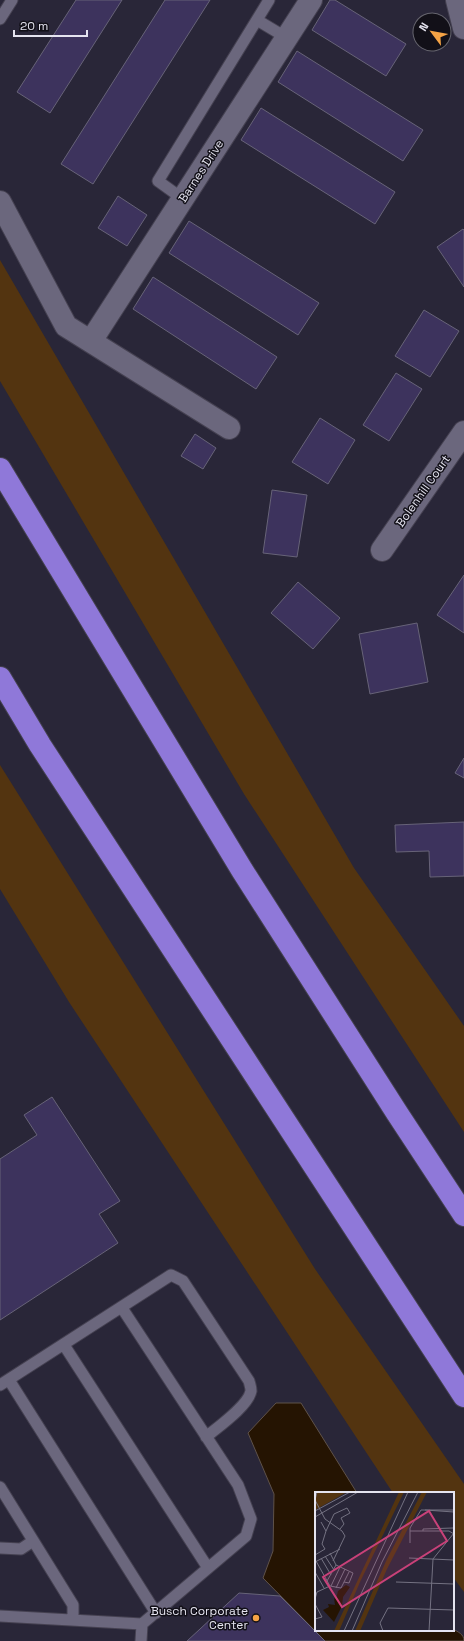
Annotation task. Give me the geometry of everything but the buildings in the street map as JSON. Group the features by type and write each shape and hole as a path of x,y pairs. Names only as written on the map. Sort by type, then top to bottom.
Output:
{"highway":[{"path":"0,469 242,870 397,1114 464,1215"},
{"path":"0,678 45,752 464,1396"}],"street":[{"name":"Barnes Drive","path":"91,341 311,0"},
{"path":"457,0 464,28"},
{"path":"0,202 66,326 229,428"},
{"name":"Bolenhill Court","path":"382,550 464,432"}],"lane":[{"path":"0,19 12,0"},
{"path":"183,199 158,181 270,0"},
{"path":"257,20 287,38"},
{"path":"156,1613 4,1383 171,1275 183,1281 249,1382 251,1392 237,1412 206,1437"},
{"path":"0,1616 142,1624 246,1536 251,1519 238,1485 122,1308"},
{"path":"64,1345 208,1568"},
{"path":"0,1487 73,1605 73,1620"},
{"path":"0,1548 21,1549 33,1541"},
{"path":"141,1641 142,1624"}],"shaded area":[{"path":"0,260 354,868 464,1026 464,1132 244,794 0,381"},
{"path":"0,765 315,1269 464,1484 464,1592 454,1578 454,1492 392,1492 69,1002 0,889"},
{"path":"276,1403 301,1403 356,1492 315,1492 315,1631 263,1578 273,1551 274,1494 248,1433"},
{"path":"454,1630 459,1632 464,1639 464,1641 325,1641 315,1631 454,1631"}],"place":[{"name":"Busch Corporate Center","path":"256,1618"}]}
